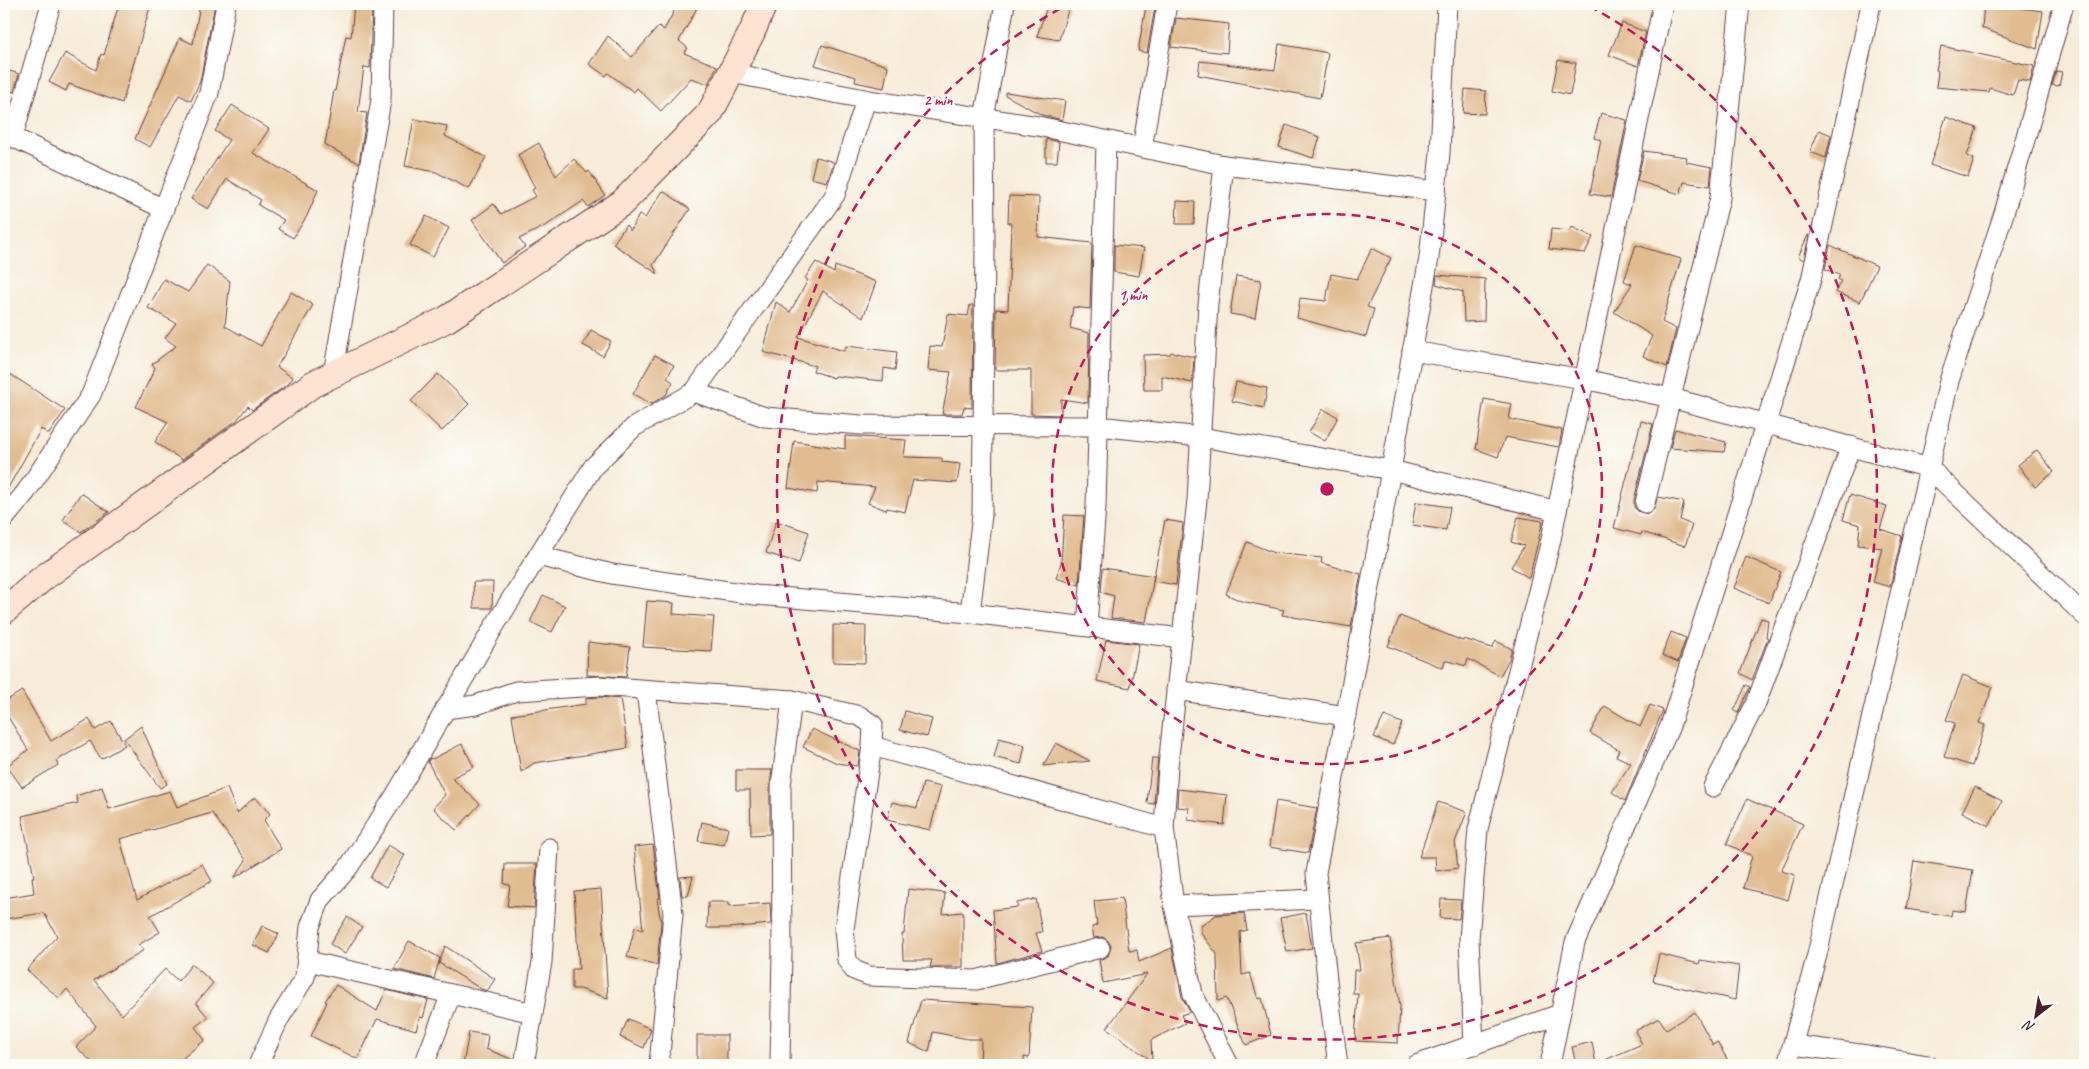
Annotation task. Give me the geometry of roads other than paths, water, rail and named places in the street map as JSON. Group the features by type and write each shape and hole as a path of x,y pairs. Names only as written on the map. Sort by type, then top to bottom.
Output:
{"street":[{"path":"50,4 8,135 164,209"},
{"path":"4,520 26,492 91,395 210,94 226,4"},
{"path":"333,374 381,100 383,4"},
{"path":"4,611 43,578 312,384 447,319 622,203 710,113 764,4"},
{"path":"970,613 982,515 984,118 1005,4"},
{"path":"1142,148 1167,4"},
{"path":"1338,1065 1316,873 1429,258 1440,154 1447,4"},
{"path":"1474,1045 1469,939 1478,829 1557,511 1663,4"},
{"path":"1645,503 1720,198 1740,4"},
{"path":"1550,1065 1575,942 1670,726 1810,280 1871,4"},
{"path":"1787,1065 1820,946 1949,381 2004,213 2064,4"},
{"path":"731,73 866,100 1038,126 1224,166 1436,191"},
{"path":"258,1065 279,1019 305,977 310,927 320,900 348,868 395,796 445,709 594,467 634,427 694,392 835,195 866,100"},
{"path":"1087,626 1096,506 1106,140"},
{"path":"1224,166 1208,304 1197,500 1176,690 1164,828 1174,905 1193,994 1229,1065"},
{"path":"1412,351 1584,379 1671,398 1766,422 1929,468 2085,616"},
{"path":"694,392 765,417 861,425 1098,426 1200,438 1391,470 1557,511"},
{"path":"1713,787 1756,703 1851,446"},
{"path":"538,556 612,574 755,595 970,613 1182,638"},
{"path":"445,709 476,705 516,691 599,686 792,700 860,716 873,725 872,746 844,929 848,960 854,970 869,976 976,980 1100,948"},
{"path":"646,690 673,914 659,1065"},
{"path":"1176,690 1346,716"},
{"path":"780,1065 782,950 781,786 792,700"},
{"path":"872,746 1164,828"},
{"path":"524,1065 542,962 549,848"},
{"path":"1174,905 1318,899"},
{"path":"308,961 533,1013"},
{"path":"424,1065 451,994"},
{"path":"1416,1065 1560,1014"},
{"path":"1793,1045 1867,1054 1928,1065"}]}
